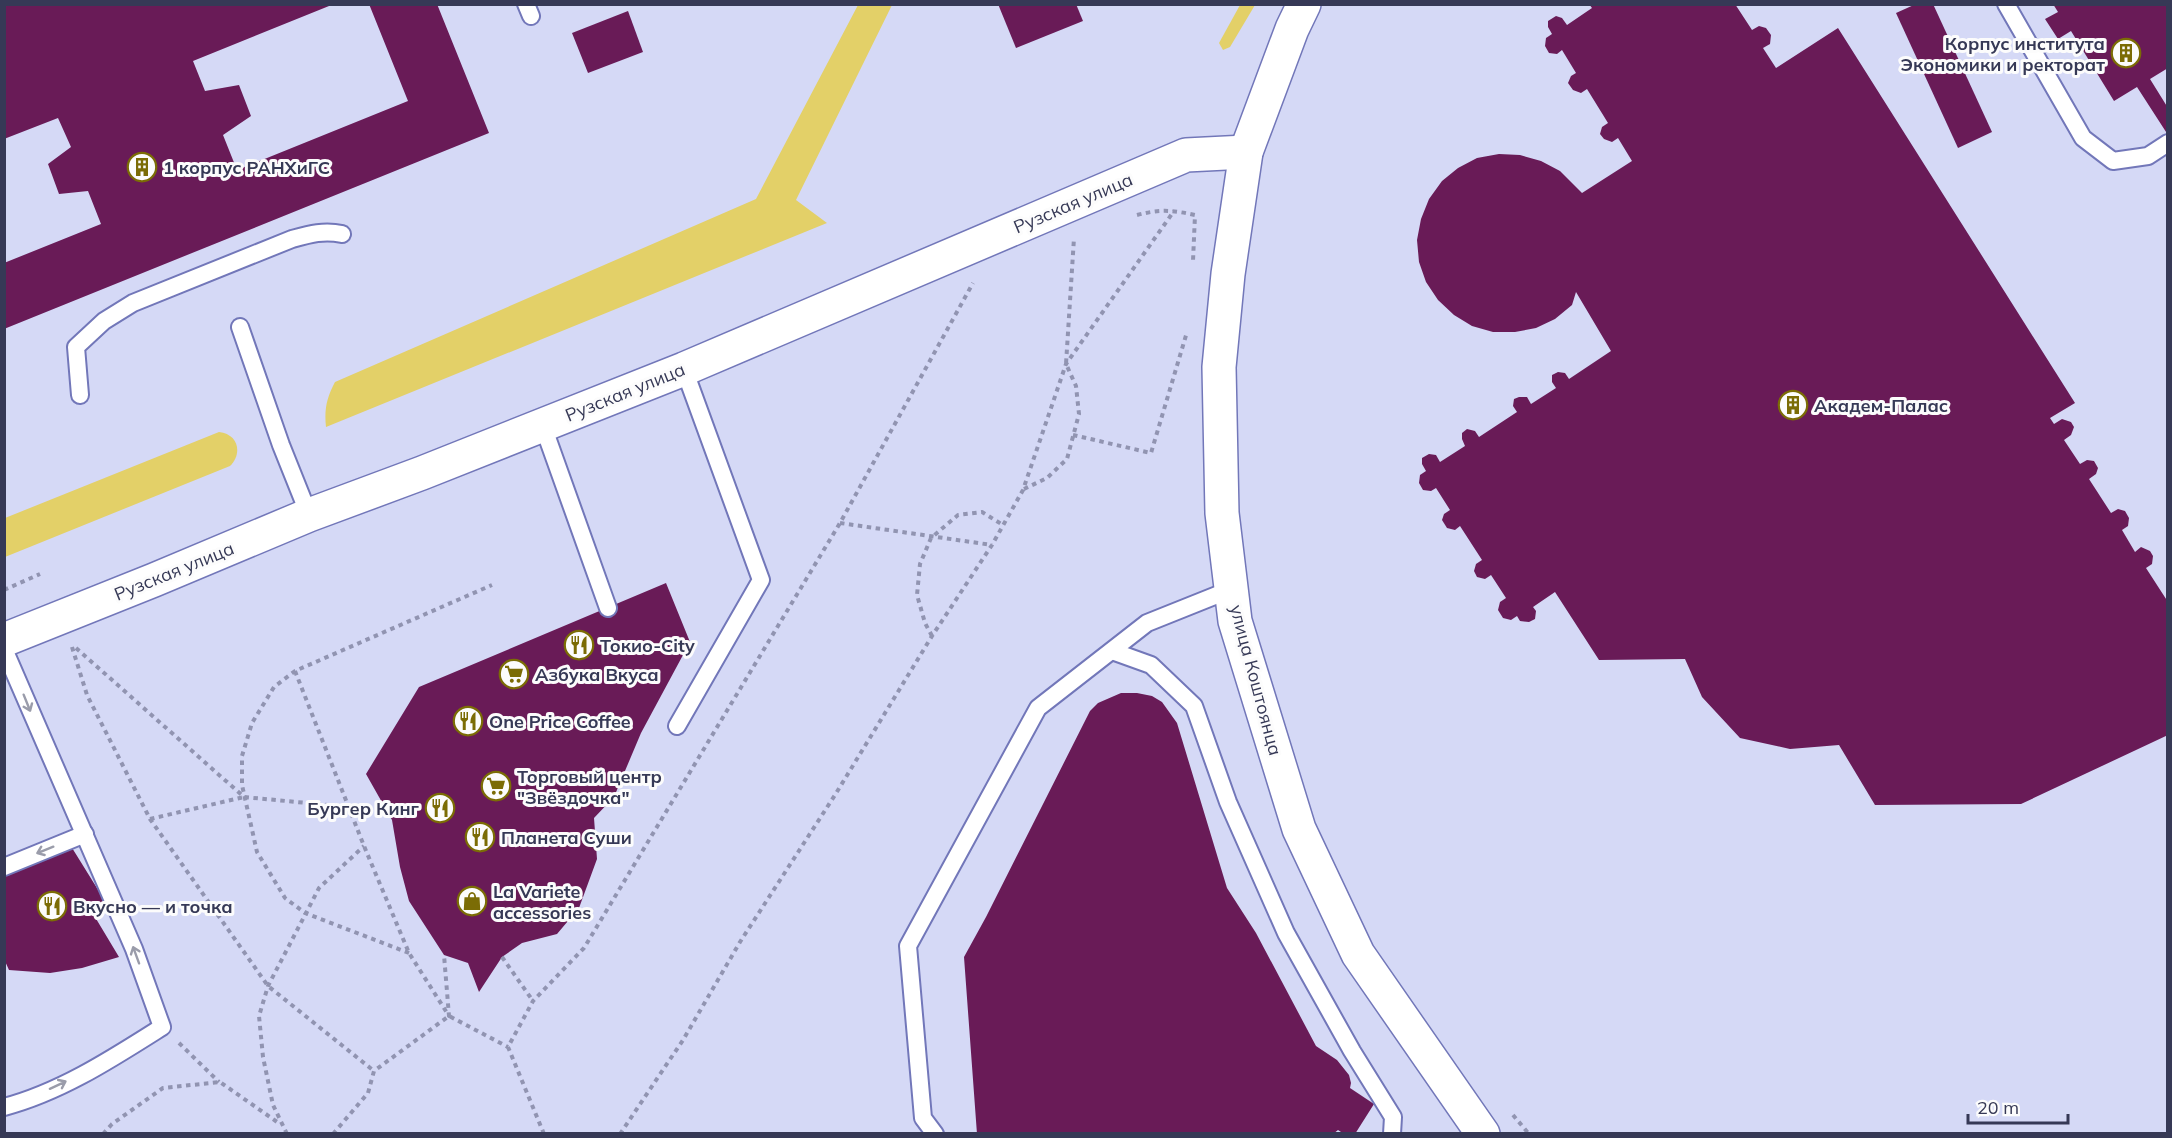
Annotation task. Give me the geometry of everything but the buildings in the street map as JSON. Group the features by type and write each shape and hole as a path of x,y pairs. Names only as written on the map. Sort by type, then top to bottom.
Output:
{"street":[{"name":"улица Коштоянца","path":"1304,4 1292,29 1246,152 1228,274 1219,367 1222,513 1236,621 1299,829 1358,954 1473,1126"},
{"name":"Рузская улица","path":"4,640 309,515 543,426 684,369 1186,155 1246,152"}],"lane":[{"path":"2006,4 2083,138 2113,161 2148,156 2168,143"},
{"path":"80,395 76,347 104,321 133,303 292,239 312,233 331,231 342,234"},
{"path":"240,327 281,445 309,515"},
{"path":"677,726 761,580 684,369"},
{"path":"543,426 608,608"},
{"path":"935,1134 923,1118 908,946 1038,708 1147,623 1232,589"},
{"path":"4,649 135,949 162,1027 102,1065 22,1103 4,1107"},
{"path":"1112,651 1151,665 1194,706 1228,802 1286,933 1352,1051 1393,1117 1392,1134"},
{"path":"4,867 85,834"}],"path":[{"path":"1158,209 1196,215 1193,271"},
{"path":"1066,364 1175,210"},
{"path":"620,1134 683,1040 740,942 835,795 932,636 992,545 1023,490 1066,364 1074,233"},
{"path":"508,1047 532,1001 584,948 840,523 976,278"},
{"path":"1073,435 1151,453 1187,331"},
{"path":"1023,490 1047,478 1066,459 1079,414 1076,386 1066,364"},
{"path":"932,636 925,623 917,595 920,564 931,538 958,515 982,512 1003,525"},
{"path":"840,523 931,538 992,545"},
{"path":"4,590 40,574"},
{"path":"409,952 305,914 285,898 257,852 244,797 242,756 252,723 274,687 295,671 492,585"},
{"path":"244,797 71,643 87,695 150,819 268,986 374,1071"},
{"path":"295,671 364,846 409,952 449,1016 508,1047 543,1134"},
{"path":"150,819 244,797 349,807"},
{"path":"286,1134 273,1105 262,1047 260,1016 268,986 320,888 364,846"},
{"path":"444,955 449,1016"},
{"path":"502,957 532,1001"},
{"path":"333,1134 368,1093 374,1071 449,1016"},
{"path":"162,1027 220,1082 281,1124"},
{"path":"103,1134 112,1124 163,1088 220,1082"}],"shaded area":[{"path":"858,5 892,5 796,200 827,223 326,427 327,403 335,382 756,199"},
{"path":"1240,5 1255,5 1230,47 1223,50 1219,43"},
{"path":"219,432 231,436 236,445 236,455 230,466 5,557 5,518"}],"place":[{"name":"Корпус института Экономики и ректорат","path":"2126,53"},
{"name":"1 корпус РАНХиГС","path":"142,167"},
{"name":"Академ-Палас","path":"1793,405"},
{"name":"Токио-City","path":"579,645"},
{"name":"Азбука Вкуса","path":"514,674"},
{"name":"One Price Coffee","path":"468,721"},
{"name":"Торговый центр \"Звёздочка\"","path":"496,786"},
{"name":"Бургер Кинг","path":"440,808"},
{"name":"Планета Суши","path":"480,837"},
{"name":"La Variete accessories","path":"472,901"},
{"name":"Вкусно — и точка","path":"52,906"}]}
